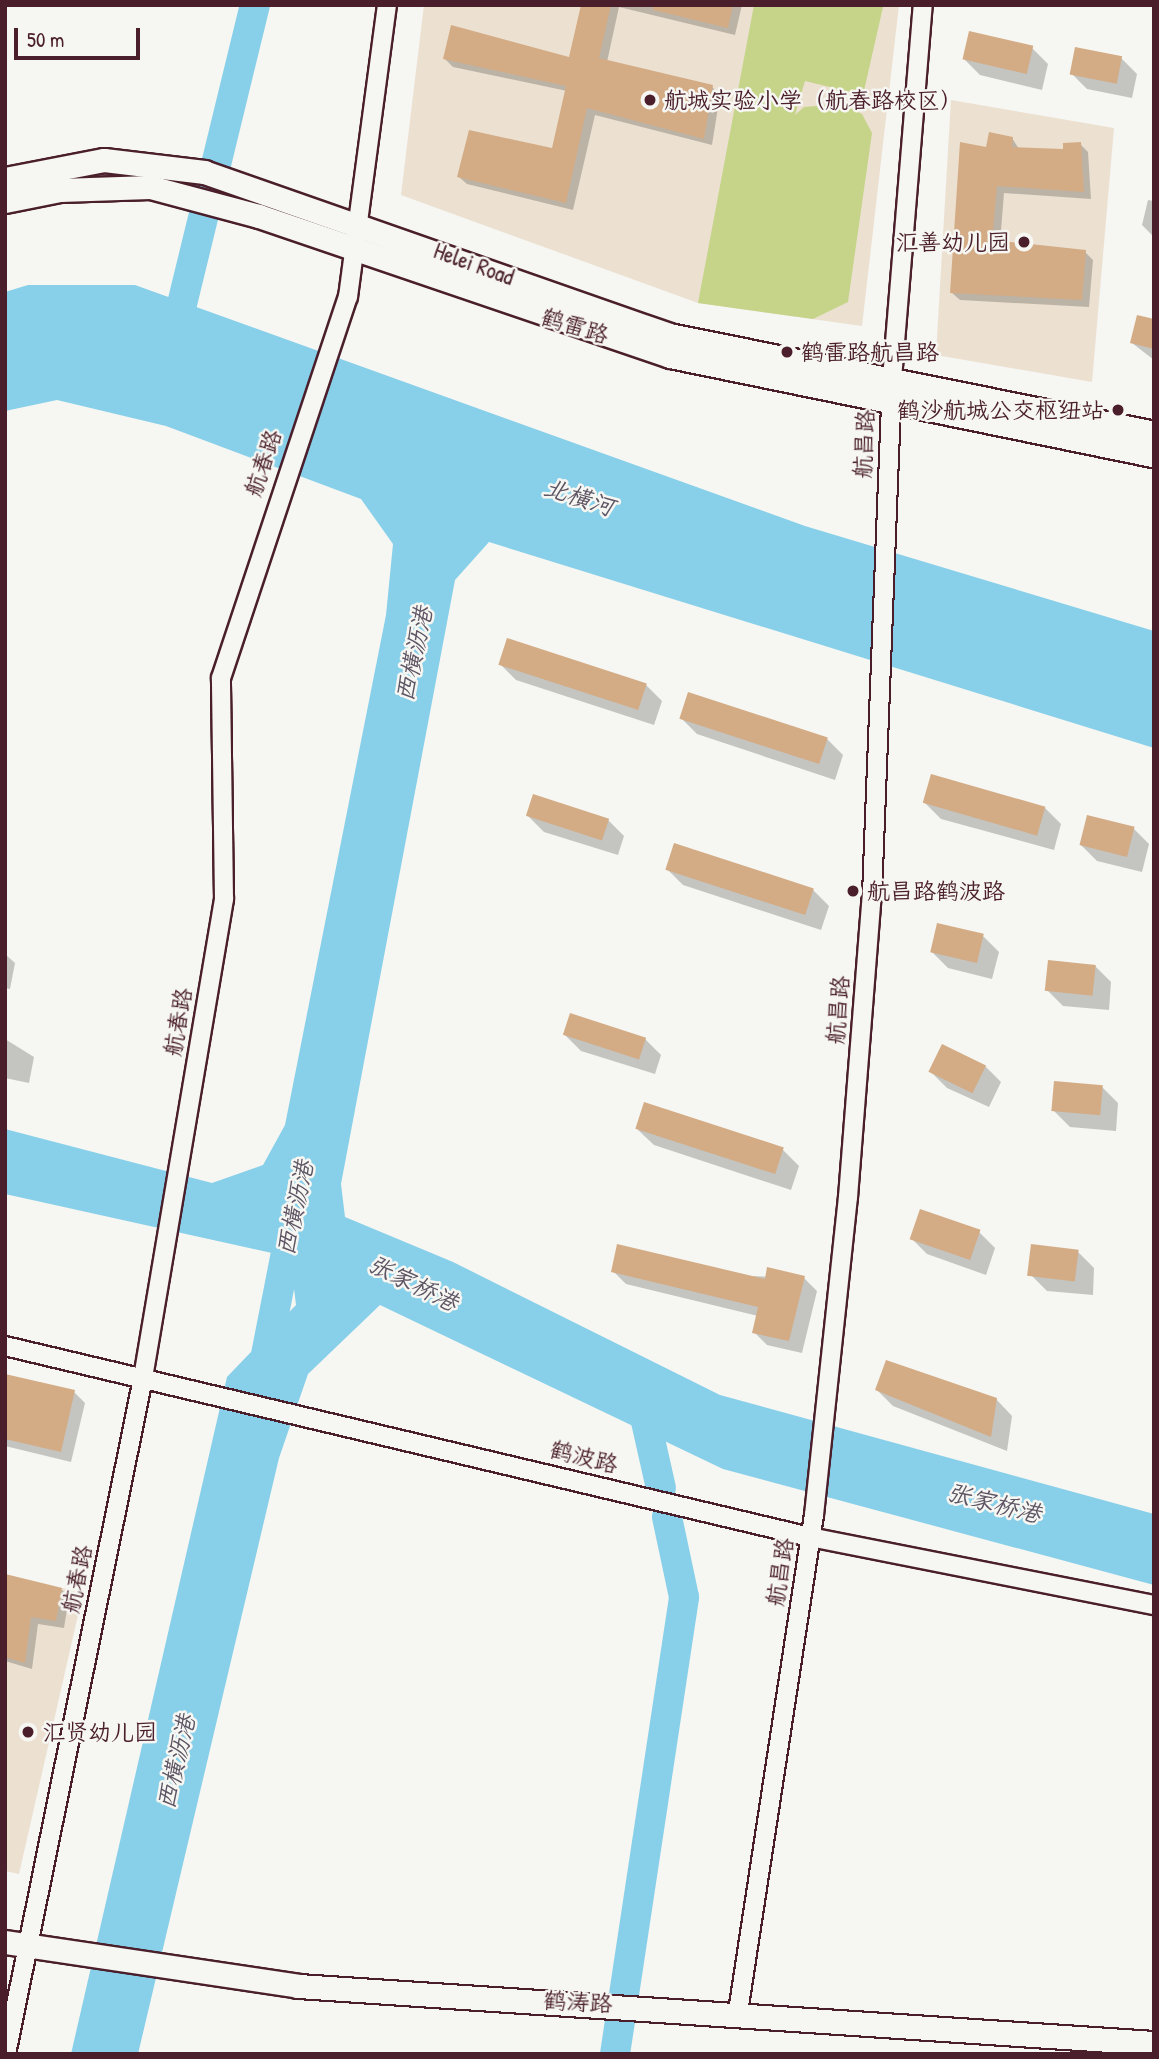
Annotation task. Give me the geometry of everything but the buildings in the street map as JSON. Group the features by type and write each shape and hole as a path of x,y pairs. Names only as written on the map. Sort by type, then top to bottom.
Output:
{"street":[{"name":"航春路","path":"6,2054 16,1944 143,1378 224,899 221,678 273,512 331,342 356,249 387,5"},
{"name":"航昌路","path":"738,2012 810,1537 864,999 892,379 923,5"},
{"name":"Helei Road","path":"5,179 104,160 156,162 266,189 669,335 892,379"},
{"name":"鹤雷路","path":"5,201 60,190 150,187 259,216 670,356 891,405 1154,455"},
{"path":"892,379 1154,433"},
{"name":"鹤波路","path":"5,1346 290,1411 810,1537 1154,1605"},
{"name":"鹤涛路","path":"16,1944 298,1986 665,2007 1154,2043"}],"shaded area":[{"name":"航城实验小学（航春路校区）","path":"424,5 899,5 862,326 698,303 401,195"},
{"name":"汇善幼儿园","path":"951,100 1114,128 1092,382 936,355"},
{"name":"汇贤幼儿园","path":"5,1574 83,1593 19,1874 5,1871"}],"green space":[{"path":"754,5 883,7 863,95 805,81 795,115 804,107 840,104 862,114 872,133 848,302 813,319 698,303"}],"water":[{"path":"28,285 135,285 805,526 1154,631 1154,748 489,542 455,580 341,1184 345,1217 453,1262 720,1395 1154,1514 1154,1585 723,1469 380,1305 308,1374 279,1458 138,2054 71,2054 227,1377 296,1305 292,1272 281,1255 5,1194 5,1129 212,1183 263,1165 285,1125 386,615 393,544 361,499 166,426 57,400 5,411 5,292"}],"waterway":[{"name":"西横沥港","path":"173,341 255,5"},
{"name":"西横沥港","path":"261,1380 292,1222"},
{"path":"640,1395 661,1488"},
{"path":"615,2054 684,1597 667,1517"}],"place":[{"name":"航城实验小学（航春路校区）","path":"650,100"},
{"name":"汇善幼儿园","path":"1024,242"},
{"name":"鹤雷路航昌路","path":"787,352"},
{"name":"鹤沙航城公交枢纽站","path":"1118,410"},
{"name":"航昌路鹤波路","path":"853,891"},
{"name":"汇贤幼儿园","path":"28,1732"}],"water label":[{"name":"北横河","path":"579,497"},
{"name":"张家桥港","path":"413,1283"},
{"name":"张家桥港","path":"994,1503"}]}
